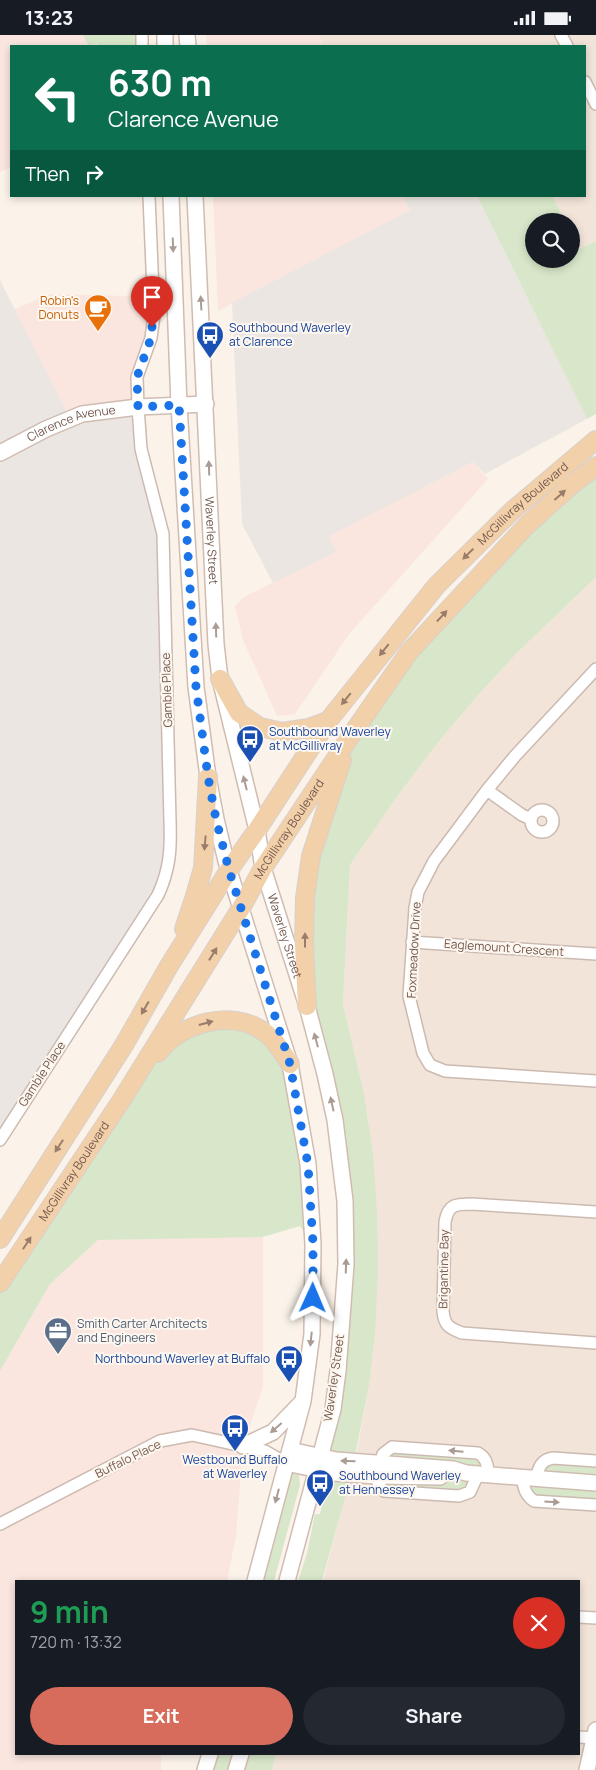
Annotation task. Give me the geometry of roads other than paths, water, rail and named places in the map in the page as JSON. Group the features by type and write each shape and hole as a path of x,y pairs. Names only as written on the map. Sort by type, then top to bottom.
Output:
{"main road":[{"name":"Waverley Street","path":"171,197 179,405 196,687 208,777 229,870 290,1064 308,1165 313,1243 312,1334 303,1401 255,1580"},
{"name":"Waverley Street","path":"195,197 216,644 220,679 258,830 263,868 307,1006 325,1074 335,1120 345,1201 346,1264 338,1371 333,1409 287,1580"},
{"name":"Clarence Avenue","path":"0,453 46,429 82,414 138,407 206,404"},
{"name":"McGillivray Boulevard","path":"0,1239 124,1045 169,966 229,870 258,830 328,721 437,585 513,510 596,440"},
{"name":"McGillivray Boulevard","path":"0,1283 121,1101 241,908 263,868 409,652 526,526 569,487 596,466"},
{"path":"220,679 240,713 260,727 282,732 309,728 328,721"},
{"path":"307,1006 304,944 305,898 311,856 350,737"},
{"path":"169,966 192,908 203,868 208,777"},
{"path":"121,1101 163,1047 176,1036 194,1026 212,1021 235,1021 258,1029 275,1043 290,1064"},
{"path":"243,1446 273,1432 303,1401"},
{"path":"288,1456 318,1463 336,1460 379,1469 453,1469 478,1474 596,1483"},
{"path":"587,1770 595,1734"},
{"path":"205,1770 210,1755"},
{"path":"236,1770 240,1755"}],"street":[{"path":"590,88 596,104"},
{"name":"Gamble Place","path":"0,1140 158,895 166,878 169,862 170,812 163,534 141,449 137,377 151,338 154,316 149,197"},
{"name":"Foxmeadow Drive","path":"596,669 515,756 487,790 434,861 424,878 418,892 415,908 409,996 423,1053 430,1065 445,1071 596,1081"},
{"path":"487,790 522,815 531,819"},
{"name":"Eaglemount Crescent","path":"412,942 596,954"},
{"name":"Brigantine Bay","path":"596,1212 472,1203 451,1207 446,1213 445,1222 443,1311 444,1320 451,1329 462,1333 596,1343"},
{"name":"Buffalo Place","path":"0,1524 160,1441 192,1435 288,1456"},
{"path":"392,1447 478,1453 487,1461 478,1474 470,1492 459,1495 384,1491 377,1482 379,1469 383,1454 392,1447"},
{"path":"596,1461 547,1459 529,1478 526,1492 534,1501 596,1505"},
{"path":"580,1617 596,1618"},
{"path":"580,1737 595,1734"}],"place":[{"name":"Robin's Donuts","path":"98,332"},
{"name":"Southbound Waverley at Clarence","path":"210,359"},
{"name":"Southbound Waverley at McGillivray","path":"250,763"},
{"name":"Smith Carter Architects and Engineers","path":"58,1355"},
{"name":"Northbound Waverley at Buffalo","path":"289,1383"},
{"name":"Westbound Buffalo at Waverley","path":"235,1452"},
{"name":"Southbound Waverley at Hennessey","path":"320,1507"}]}
